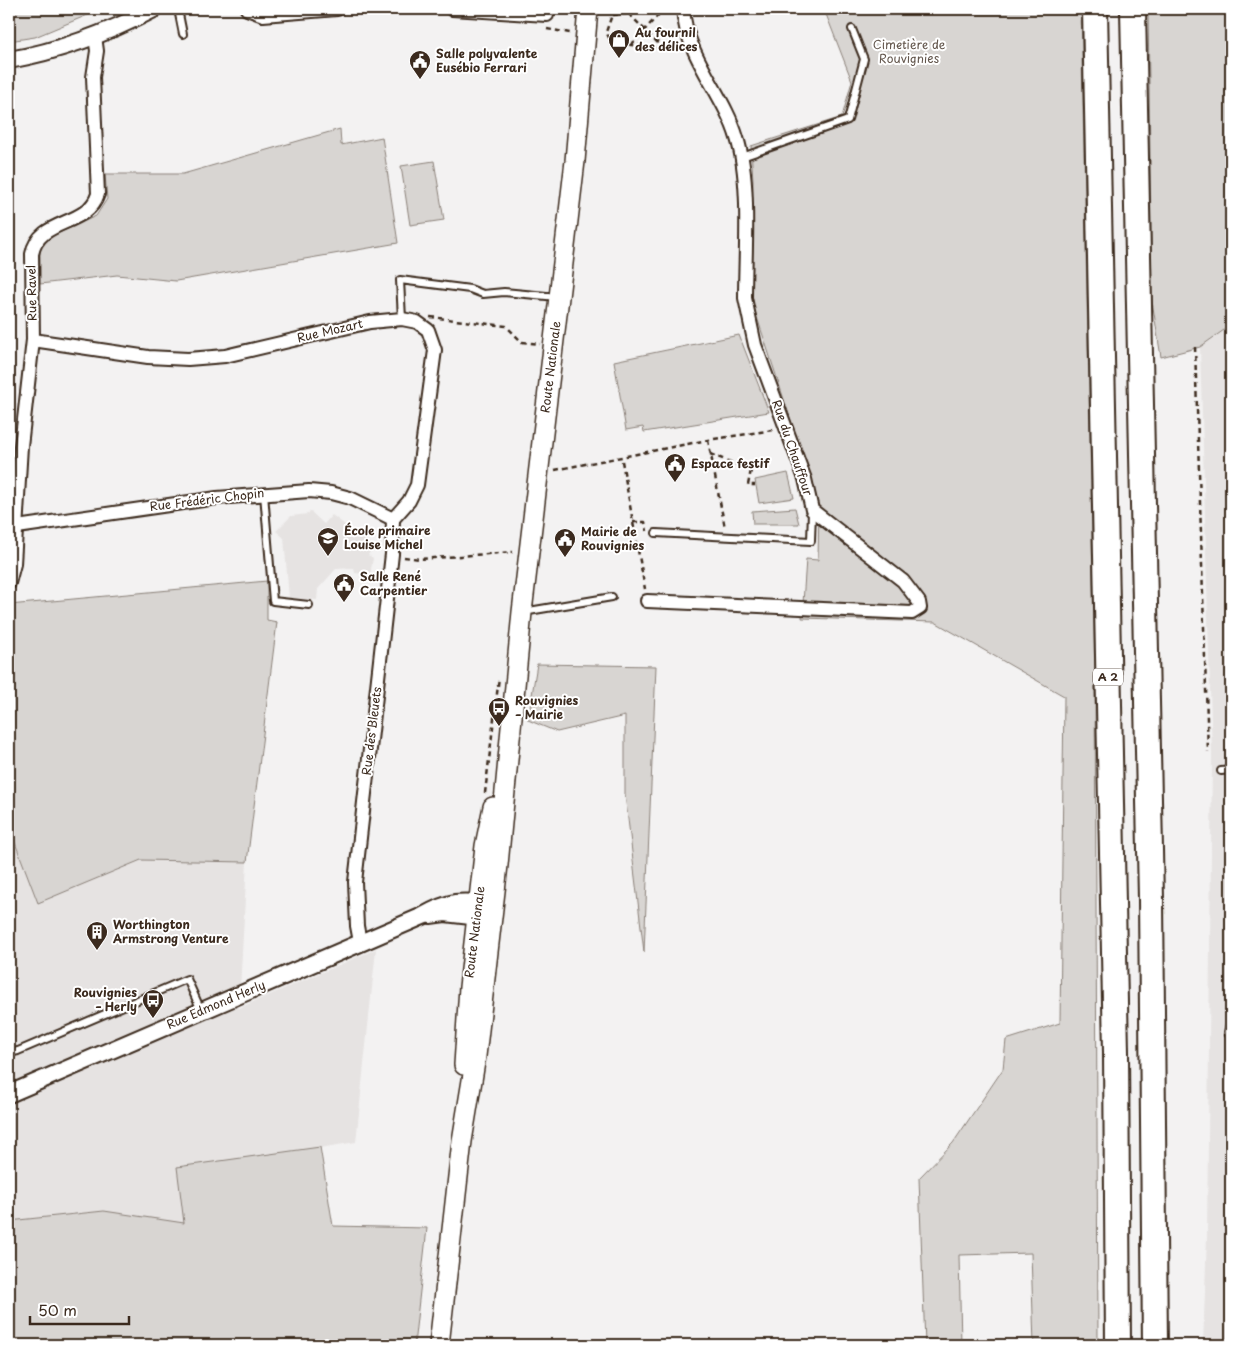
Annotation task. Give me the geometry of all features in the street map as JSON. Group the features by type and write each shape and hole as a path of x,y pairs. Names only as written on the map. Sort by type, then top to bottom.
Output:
{"highway":[{"name":"A 2","path":"1095,9 1116,1052 1118,1345"},
{"path":"1133,9 1150,889 1155,1345"}],"main road":[{"name":"Route Nationale","path":"440,1345 462,1141 466,1007 485,911 510,725 575,161 588,9"}],"street":[{"path":"9,60 53,51 95,36 154,9"},
{"path":"247,9 263,15 337,9"},
{"path":"452,9 547,15"},
{"name":"Rue du Chauffour","path":"647,601 783,609 912,613 918,611 919,602 903,581 812,510 805,478 755,345 746,307 742,157 728,114 694,51 687,34 682,9"},
{"name":"Rue Ravel","path":"9,583 14,564 20,446 33,340 33,247 46,231 88,211 98,194 93,77 97,50 95,36"},
{"name":"Rue Mozart","path":"33,340 142,357 188,359 231,354 350,325 402,319 417,322"},
{"path":"393,519 408,501 417,485 435,358 432,336 417,322"},
{"name":"Rue Frédéric Chopin","path":"16,527 264,493 309,491 331,492 358,500 393,519"},
{"name":"Rue des Bleuets","path":"360,942 357,926 355,882 392,554 393,519"},
{"name":"Rue Edmond Herly","path":"9,1094 423,916 440,913 485,911"}],"lane":[{"path":"178,9 183,34"},
{"path":"742,157 848,120 864,59 852,29"},
{"path":"402,319 400,280 470,289 483,294 504,292 559,298"},
{"path":"264,493 273,601 309,605"},
{"path":"656,533 811,541 812,510"},
{"path":"522,612 612,597"},
{"path":"1221,771 1231,770"},
{"path":"9,1053 18,1052 187,979 202,1011"},
{"path":"1231,1019 1228,1033 1231,1037"}],"path":[{"path":"682,9 661,12 648,10 612,15 606,32 612,43 694,51"},
{"path":"631,45 661,12"},
{"path":"629,14 664,48"},
{"path":"417,322 432,316 506,326 522,342 553,346"},
{"path":"1195,347 1208,752"},
{"path":"539,473 708,440 787,428"},
{"path":"708,440 726,537"},
{"path":"710,454 751,470 748,485 755,485"},
{"path":"622,460 647,601"},
{"path":"633,522 645,522 648,533 656,533"},
{"path":"392,554 420,559 530,552"}],"shaded area":[{"path":"1231,325 1231,1345 1203,1345 1207,1236 1212,755 1200,347"},
{"name":"École primaire Louise Michel","path":"310,511 324,524 332,515 374,547 368,555 373,558 370,575 355,573 354,568 336,569 318,589 317,600 289,598 284,538 276,531 291,516 308,514"},
{"path":"9,827 38,902 141,860 247,862 239,1008 376,949 356,1142 320,1148 333,1226 427,1228 414,1345 9,1345 104,1211 9,1221"}],"green space":[{"path":"9,9 102,9 35,37 9,41"},
{"name":"Cimetière de Rouvignies","path":"824,9 1081,9 1095,682 1098,1345 1034,1345 1031,1253 959,1255 961,1345 925,1345 919,1178 953,1143 1003,1069 1006,1040 1060,1023 1064,696 935,622 802,618 806,559 818,560 819,506 750,296 753,181 751,146 842,117 852,81"},
{"path":"1148,9 1231,9 1231,325 1200,347 1161,357 1152,301"},
{"path":"340,129 341,145 382,137 398,243 176,281 117,275 40,284 40,249 50,237 96,216 107,199 105,174 183,174"},
{"path":"434,161 444,220 410,225 401,166"},
{"path":"739,335 769,412 644,432 643,427 626,430 614,361"},
{"path":"788,473 794,498 759,503 755,480"},
{"path":"795,508 799,524 753,524 752,511"},
{"path":"267,581 267,620 277,622 247,862 141,860 38,903 9,827 9,605"},
{"path":"537,664 656,666 644,952 625,794 625,716 557,732 528,720"},
{"path":"320,1147 333,1226 427,1228 414,1345 9,1345 9,1221 104,1211 184,1223 177,1167"}],"place":[{"name":"Au fournil des délices","path":"619,59"},
{"name":"Salle polyvalente Eusébio Ferrari","path":"420,80"},
{"name":"Espace festif","path":"675,483"},
{"name":"École primaire Louise Michel","path":"328,557"},
{"name":"Mairie de Rouvignies","path":"565,558"},
{"name":"Salle René Carpentier","path":"344,603"},
{"name":"Rouvignies – Mairie","path":"499,727"},
{"name":"Worthington Armstrong Venture","path":"97,951"},
{"name":"Rouvignies – Herly","path":"153,1019"}]}
